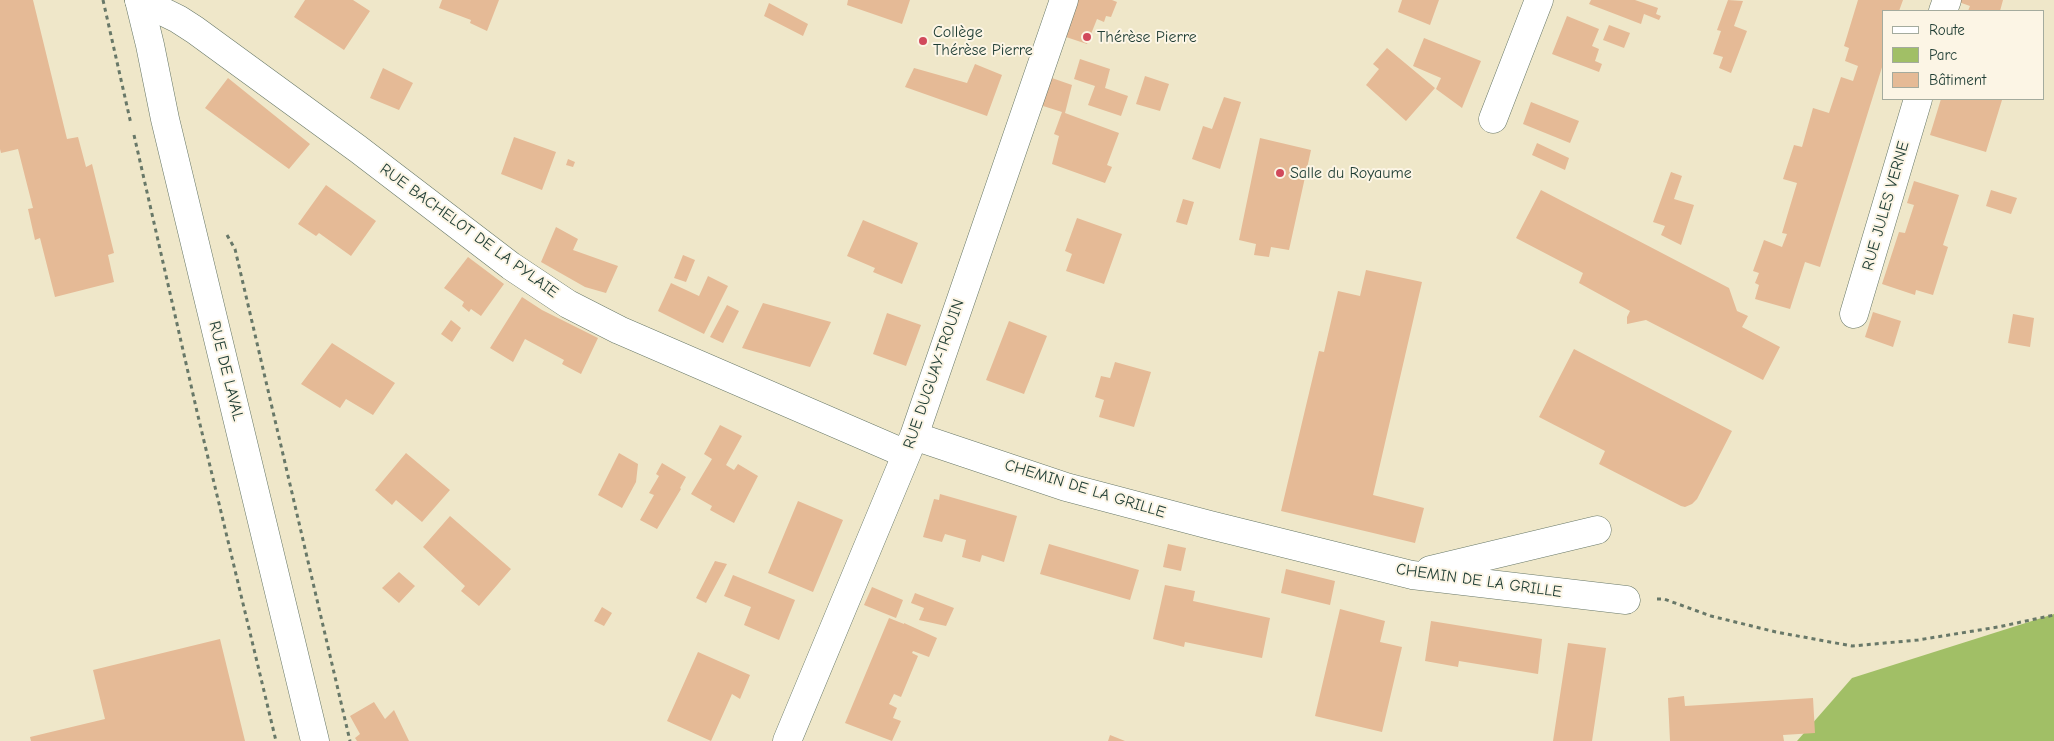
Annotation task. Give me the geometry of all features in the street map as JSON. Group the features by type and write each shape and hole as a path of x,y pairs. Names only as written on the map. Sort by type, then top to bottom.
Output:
{"street":[{"name":"RUE BACHELOT DE LA PYLAIE","path":"139,0 178,19 194,30 358,149 510,266 568,304 619,330 910,445"},
{"name":"RUE DE LAVAL","path":"139,0 165,119 315,741"},
{"name":"RUE DUGUAY-TROUIN","path":"787,741 910,445 1064,0"},
{"path":"1493,119 1539,0"},
{"name":"RUE JULES VERNE","path":"1854,314 1918,100"},
{"name":"CHEMIN DE LA GRILLE","path":"910,445 1210,525 1412,575 1626,600"},
{"path":"1412,575 1597,530"}],"path":[{"path":"103,0 132,125"},
{"path":"134,134 200,426 276,741"},
{"path":"1626,600 1664,599 1711,616 1776,632 1852,646 1918,640 1998,627 2054,615"}],"green space":[{"path":"2054,614 2054,741 1797,741 1852,678"}],"building":[{"path":"0,0 33,0 67,139 78,137 86,167 92,164 114,253 108,255 114,282 55,297 40,238 35,240 28,209 33,208 18,149 1,153 0,149"},
{"path":"305,0 353,0 370,11 344,50 294,17"},
{"path":"442,0 499,0 487,31 470,23 471,20 439,8"},
{"path":"848,0 910,0 902,24 847,5"},
{"path":"1076,0 1112,0 1117,2 1111,17 1106,16 1104,22 1097,19 1087,44 1063,36"},
{"path":"1402,0 1439,0 1430,25 1398,12"},
{"path":"1591,0 1635,0 1658,8 1656,14 1661,16 1659,20 1644,14 1641,24 1589,4"},
{"path":"1728,0 1743,1 1734,26 1747,31 1731,73 1719,68 1723,57 1713,54 1721,31 1717,30"},
{"path":"1858,0 1903,0 1899,10 1882,10 1882,67 1820,267 1805,262 1790,309 1755,299 1759,285 1755,283 1759,273 1753,271 1764,240 1782,247 1787,234 1782,233 1797,183 1783,179 1794,145 1802,147 1813,108 1829,113 1841,77 1853,81 1858,66 1845,61 1849,48 1844,46"},
{"path":"1953,0 2003,0 2000,10 1968,10 1970,6"},
{"path":"769,3 808,24 803,36 764,16"},
{"path":"1567,16 1599,29 1592,46 1599,49 1595,61 1602,64 1599,72 1552,54"},
{"path":"1609,25 1630,33 1624,48 1603,40"},
{"path":"1424,38 1481,61 1462,108 1436,89 1441,78 1413,66"},
{"path":"1387,48 1435,88 1406,121 1366,85 1379,69 1373,64"},
{"path":"1080,59 1110,69 1105,88 1128,96 1121,116 1088,105 1095,86 1074,79"},
{"path":"975,64 1002,75 987,116 905,87 914,68 967,83"},
{"path":"383,68 413,83 399,110 370,98"},
{"path":"1145,76 1169,84 1160,111 1136,104"},
{"path":"1049,77 1072,85 1065,113 1119,133 1107,165 1112,167 1105,183 1052,164 1059,136 1054,134 1062,112 1040,105"},
{"path":"228,78 310,144 289,169 205,108"},
{"path":"1224,97 1241,102 1220,169 1192,159 1203,126 1212,129"},
{"path":"1941,100 2002,100 1986,152 1930,135"},
{"path":"1531,102 1579,121 1570,143 1523,124"},
{"path":"514,137 556,152 542,190 501,174"},
{"name":"Salle du Royaume","path":"1260,138 1311,150 1289,250 1271,247 1269,257 1254,255 1256,244 1239,240"},
{"path":"1537,143 1569,158 1565,170 1532,155"},
{"path":"568,159 575,162 573,167 566,165"},
{"path":"1671,172 1682,176 1674,199 1694,205 1681,245 1661,235 1665,226 1653,222"},
{"path":"1914,181 1959,195 1943,245 1948,247 1933,295 1916,290 1915,295 1882,284 1899,232 1905,233 1914,205 1907,203"},
{"path":"326,185 376,221 351,256 319,233 316,236 298,224"},
{"path":"1541,190 1729,288 1737,311 1748,316 1742,327 1780,347 1763,380 1646,320 1627,324 1627,317 1630,311 1579,283 1583,273 1516,238"},
{"path":"1991,190 2017,198 2011,214 1986,206"},
{"path":"1183,199 1194,202 1187,225 1176,222"},
{"path":"1077,218 1122,234 1104,284 1066,271 1072,254 1065,251"},
{"path":"863,220 918,243 902,284 873,272 875,268 847,256"},
{"path":"556,227 578,239 573,250 618,266 606,293 585,287 541,262"},
{"path":"683,255 695,260 686,282 674,278"},
{"path":"468,257 504,284 481,316 471,309 469,312 462,306 464,302 444,288"},
{"path":"1366,270 1422,282 1373,495 1424,508 1415,543 1281,511 1319,351 1324,352 1338,291 1360,296"},
{"path":"708,276 728,286 704,334 658,311 671,283 699,296"},
{"path":"522,297 542,310 598,338 581,374 562,364 564,360 525,339 513,362 490,348"},
{"path":"763,303 831,322 810,367 742,348"},
{"path":"727,305 739,311 723,343 710,337"},
{"path":"1873,312 1901,321 1893,347 1865,337"},
{"path":"887,313 921,325 906,366 873,354"},
{"path":"2013,314 2034,318 2030,347 2008,343"},
{"path":"451,320 461,328 452,342 441,334"},
{"path":"1009,321 1047,336 1024,394 986,380"},
{"path":"332,343 395,383 373,415 346,399 340,408 301,384"},
{"path":"1574,349 1732,431 1697,499 1692,504 1685,507 1681,506 1599,464 1605,451 1539,417"},
{"path":"1115,362 1151,372 1134,427 1099,417 1104,400 1095,397 1101,376 1110,378"},
{"path":"720,425 742,436 726,465 734,470 738,464 758,476 734,523 710,510 712,506 691,494 712,459 704,454"},
{"path":"406,453 450,490 422,522 396,500 392,505 375,490"},
{"path":"619,453 638,464 636,482 622,508 598,495"},
{"path":"662,463 686,477 657,529 640,520 654,495 649,493 659,476 656,474"},
{"path":"940,494 1017,516 1004,562 982,555 980,562 962,557 966,540 945,534 942,542 923,537 934,499 939,500"},
{"path":"798,501 843,520 813,592 768,573"},
{"path":"450,516 511,569 479,606 461,591 465,586 423,547"},
{"path":"1049,544 1139,570 1130,600 1040,574"},
{"path":"1168,544 1186,548 1181,571 1163,567"},
{"path":"715,561 727,564 706,603 696,598"},
{"path":"1286,569 1335,581 1330,605 1281,593"},
{"path":"399,572 415,586 399,603 382,588"},
{"path":"733,575 795,600 779,640 744,625 751,607 724,596"},
{"path":"1165,585 1195,591 1193,601 1270,618 1262,658 1185,642 1184,647 1153,639"},
{"path":"872,587 903,600 896,618 864,605"},
{"path":"915,593 954,608 946,626 919,620 924,608 911,603"},
{"path":"602,607 612,613 604,626 594,621"},
{"path":"1340,609 1385,621 1380,642 1402,647 1382,732 1315,716"},
{"path":"889,618 937,638 929,657 913,651 912,653 918,656 901,697 894,694 889,704 897,708 893,718 901,721 892,741 845,723"},
{"path":"1431,621 1542,639 1538,674 1459,661 1458,667 1425,661"},
{"path":"220,639 245,741 31,741 30,737 105,719 93,670"},
{"path":"1568,643 1606,648 1592,741 1553,741"},
{"path":"698,652 750,675 740,699 732,694 711,741 667,721"},
{"path":"1684,696 1685,706 1813,698 1815,733 1783,735 1784,741 1670,741 1668,698"},
{"path":"374,702 385,719 394,710 409,741 357,741 355,738 360,734 350,716"},
{"path":"1110,735 1125,741 1108,741"}],"place":[{"name":"Thérèse Pierre","path":"1087,37"},
{"name":"Collège Thérèse Pierre","path":"923,41"},
{"name":"Salle du Royaume","path":"1280,173"}]}
